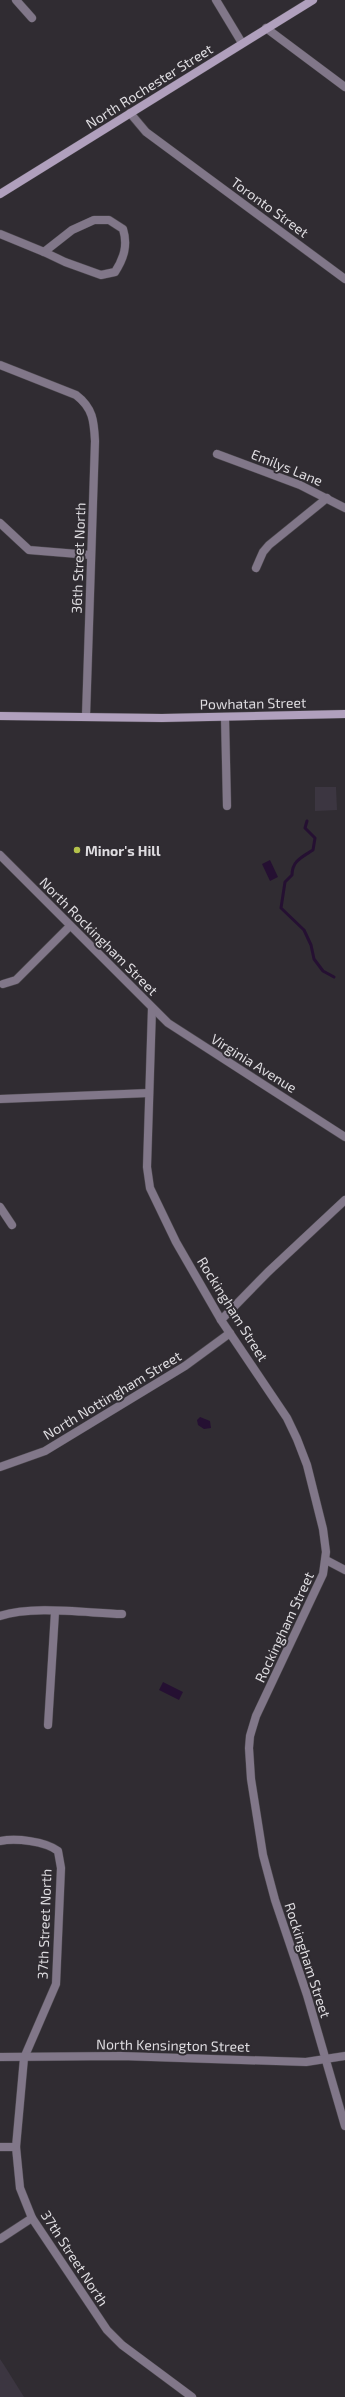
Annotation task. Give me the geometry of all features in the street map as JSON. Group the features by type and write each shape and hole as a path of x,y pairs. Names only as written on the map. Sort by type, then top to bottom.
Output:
{"street":[{"path":"16,0 32,18"},
{"path":"216,0 242,43"},
{"name":"North Rochester Street","path":"0,194 313,0"},
{"path":"266,28 345,88"},
{"name":"Toronto Street","path":"130,113 146,132 345,279"},
{"path":"0,234 65,262 101,275 115,272 122,261 126,241 123,229 109,220 94,220 72,230 44,252"},
{"name":"36th Street North","path":"0,365 60,387 86,402 94,421 95,441 90,554 86,716"},
{"name":"Emilys Lane","path":"217,454 327,498 345,508"},
{"path":"256,568 263,552 269,545 327,498"},
{"path":"0,523 29,550 90,554"},
{"name":"Powhatan Street","path":"0,716 162,718 345,714"},
{"path":"225,717 227,806"},
{"name":"North Rockingham Street","path":"0,855 152,1008 146,1167"},
{"path":"3,984 16,980 70,926"},
{"name":"Virginia Avenue","path":"152,1008 177,1029 345,1137"},
{"path":"0,1099 149,1093"},
{"name":"Rockingham Street","path":"146,1167 150,1188 158,1207 221,1320 287,1418 307,1465 323,1529 326,1560 323,1574 256,1716 250,1736 249,1748 252,1787 269,1880 307,1995 345,2126"},
{"path":"221,1320 268,1272 345,1200"},
{"path":"0,1207 12,1224"},
{"name":"North Nottingham Street","path":"0,1467 45,1451 179,1370 230,1333"},
{"path":"326,1560 345,1570"},
{"path":"0,1616 10,1612 122,1614"},
{"path":"48,1725 55,1612"},
{"name":"37th Street North","path":"0,1841 52,1846 58,1851 61,1868 56,1984 24,2058 16,2147 20,2188 32,2218 107,2330 122,2345 192,2397"},
{"name":"North Kensington Street","path":"0,2057 122,2056 306,2062 345,2056"},
{"path":"0,2147 16,2147"},
{"path":"0,2239 32,2218"}],"shaded area":[{"path":"315,787 336,787 337,810 315,811"},
{"path":"270,860 278,877 270,881 262,864"},
{"path":"200,1417 210,1421 211,1428 204,1429 198,1425 197,1420"},
{"path":"163,1682 183,1692 179,1700 159,1690"},
{"path":"0,2359 4,2365 24,2397 0,2397"}],"waterway":[{"path":"307,821 305,828 315,838 313,850 296,863 292,870 292,875 285,882 281,908 304,930 311,945 314,959 323,971 334,977"}],"place":[{"name":"Minor's Hill","path":"77,850"}]}
